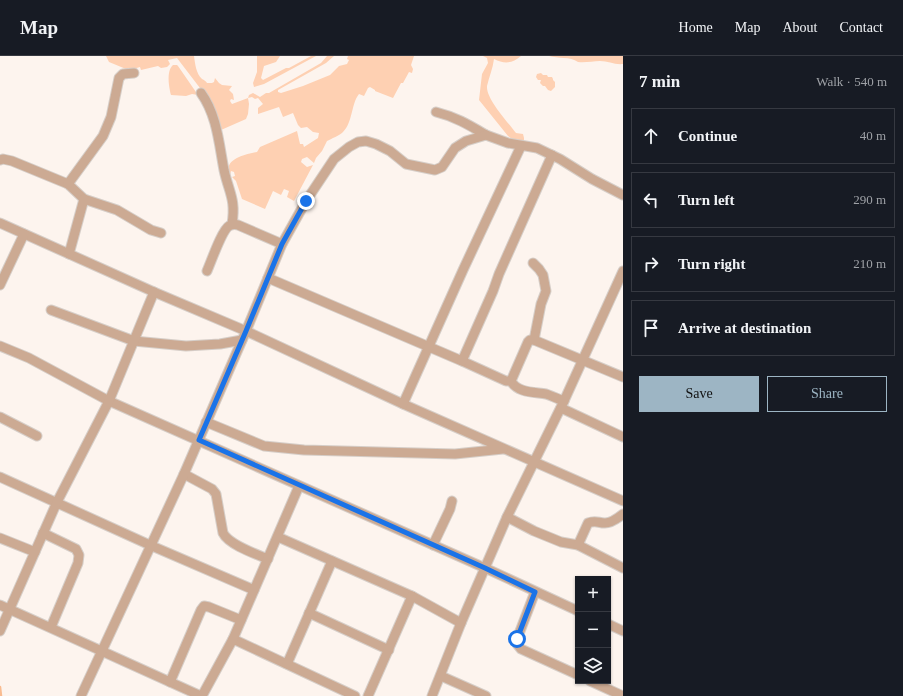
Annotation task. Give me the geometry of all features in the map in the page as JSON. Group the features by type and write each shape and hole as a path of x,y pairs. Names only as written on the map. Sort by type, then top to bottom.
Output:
{"street":[{"path":"68,184 103,136 111,117 119,78 123,74 134,73"},
{"path":"201,93 211,112 219,136 225,171 233,198 234,211 232,224"},
{"path":"436,112 456,117 486,135 508,143 537,148 623,195"},
{"path":"81,696 152,546 246,331 282,244 306,201 334,159 349,147 358,142 366,141 390,151 406,164 435,170 442,167 456,148 466,141 486,135"},
{"path":"402,404 429,347 462,270 522,146"},
{"path":"462,361 493,291 498,274 552,155"},
{"path":"0,160 3,159 12,161 68,184 84,199 117,210 151,230 160,233"},
{"path":"69,254 84,199"},
{"path":"0,223 154,292 246,331 402,404 623,501"},
{"path":"207,271 227,226 232,224 238,225 282,244"},
{"path":"0,285 24,234"},
{"path":"532,262 539,268 543,275 546,291 541,304 534,340"},
{"path":"432,696 461,622 507,517 562,405 623,271"},
{"path":"268,278 506,381 511,381 516,387 545,394 562,405 623,437"},
{"path":"0,631 57,502 108,401 154,292"},
{"path":"50,310 134,341 186,346 220,344 242,340"},
{"path":"511,381 530,340 534,340 623,378"},
{"path":"0,346 29,358 108,401 199,440 575,610"},
{"path":"0,417 37,436"},
{"path":"206,422 264,446 304,450 455,454 505,449"},
{"path":"184,474 212,489 216,494 225,537 232,542 268,559"},
{"path":"0,477 152,546 254,590"},
{"path":"0,605 202,696 232,640 299,486"},
{"path":"433,545 450,509 452,501"},
{"path":"578,545 588,523 596,521 604,523 619,518 623,514"},
{"path":"507,517 534,531 561,542 578,545 623,568"},
{"path":"43,533 76,550 79,555 78,563 51,627"},
{"path":"278,537 412,596 461,622"},
{"path":"0,538 34,552"},
{"path":"287,664 332,561"},
{"path":"535,592 517,639 517,644 521,649 575,674"},
{"path":"368,696 412,596"},
{"path":"170,682 204,606 241,620"},
{"path":"309,613 389,650"},
{"path":"611,625 623,631"},
{"path":"232,640 355,696"},
{"path":"441,676 486,696"},
{"path":"597,684 623,696"}],"shaded area":[{"path":"106,56 194,56 198,74 207,83 214,82 215,78 222,85 232,86 229,90 233,94 234,100 231,99 230,101 232,104 248,98 249,104 246,119 221,130 217,128 203,92 177,58 168,60 170,64 167,67 161,68 158,66 141,70 140,67 127,71 126,69 109,62"},
{"path":"257,56 280,56 276,62 264,66 261,78 263,80 311,56 316,56 264,84 254,87 253,83 257,72"},
{"path":"327,56 334,56 326,63 278,90 278,92 281,93 303,86 330,75 339,66 347,64 349,60 347,59 348,56 414,56 411,65 413,69 412,73 409,72 393,98 375,91 370,87 364,96 359,94 356,98 349,123 343,132 327,141 314,163 307,157 302,159 301,162 307,167 313,165 294,201 287,197 289,191 284,189 281,195 273,191 265,209 242,199 236,181 232,177 235,176 234,172 231,171 230,175 228,170 229,165 236,158 257,152 260,147 297,131 300,144 303,144 304,147 318,138 319,133 313,132 307,127 301,128 298,125 293,113 283,117 279,107 258,114 258,108 263,104 258,98 248,98 249,95 253,93 260,97 266,93 269,93 321,63"},
{"path":"483,56 521,56 511,62 501,62 494,59 487,86 494,104 516,133 523,134 524,141 512,139 508,136 479,100 482,74 488,63 487,58"},
{"path":"549,56 623,56 623,64 600,61 578,62 571,59"},
{"path":"173,65 178,66 198,95 171,95 169,71"},
{"path":"541,73 543,75 547,75 548,77 552,77 555,82 555,87 551,91 543,86 540,83 541,80 538,80 536,77 537,74"}],"waterway":[{"path":"0,687 1,696"}],"route":[{"path":"306,201 282,244 199,440 485,568 535,592 517,639"}]}
